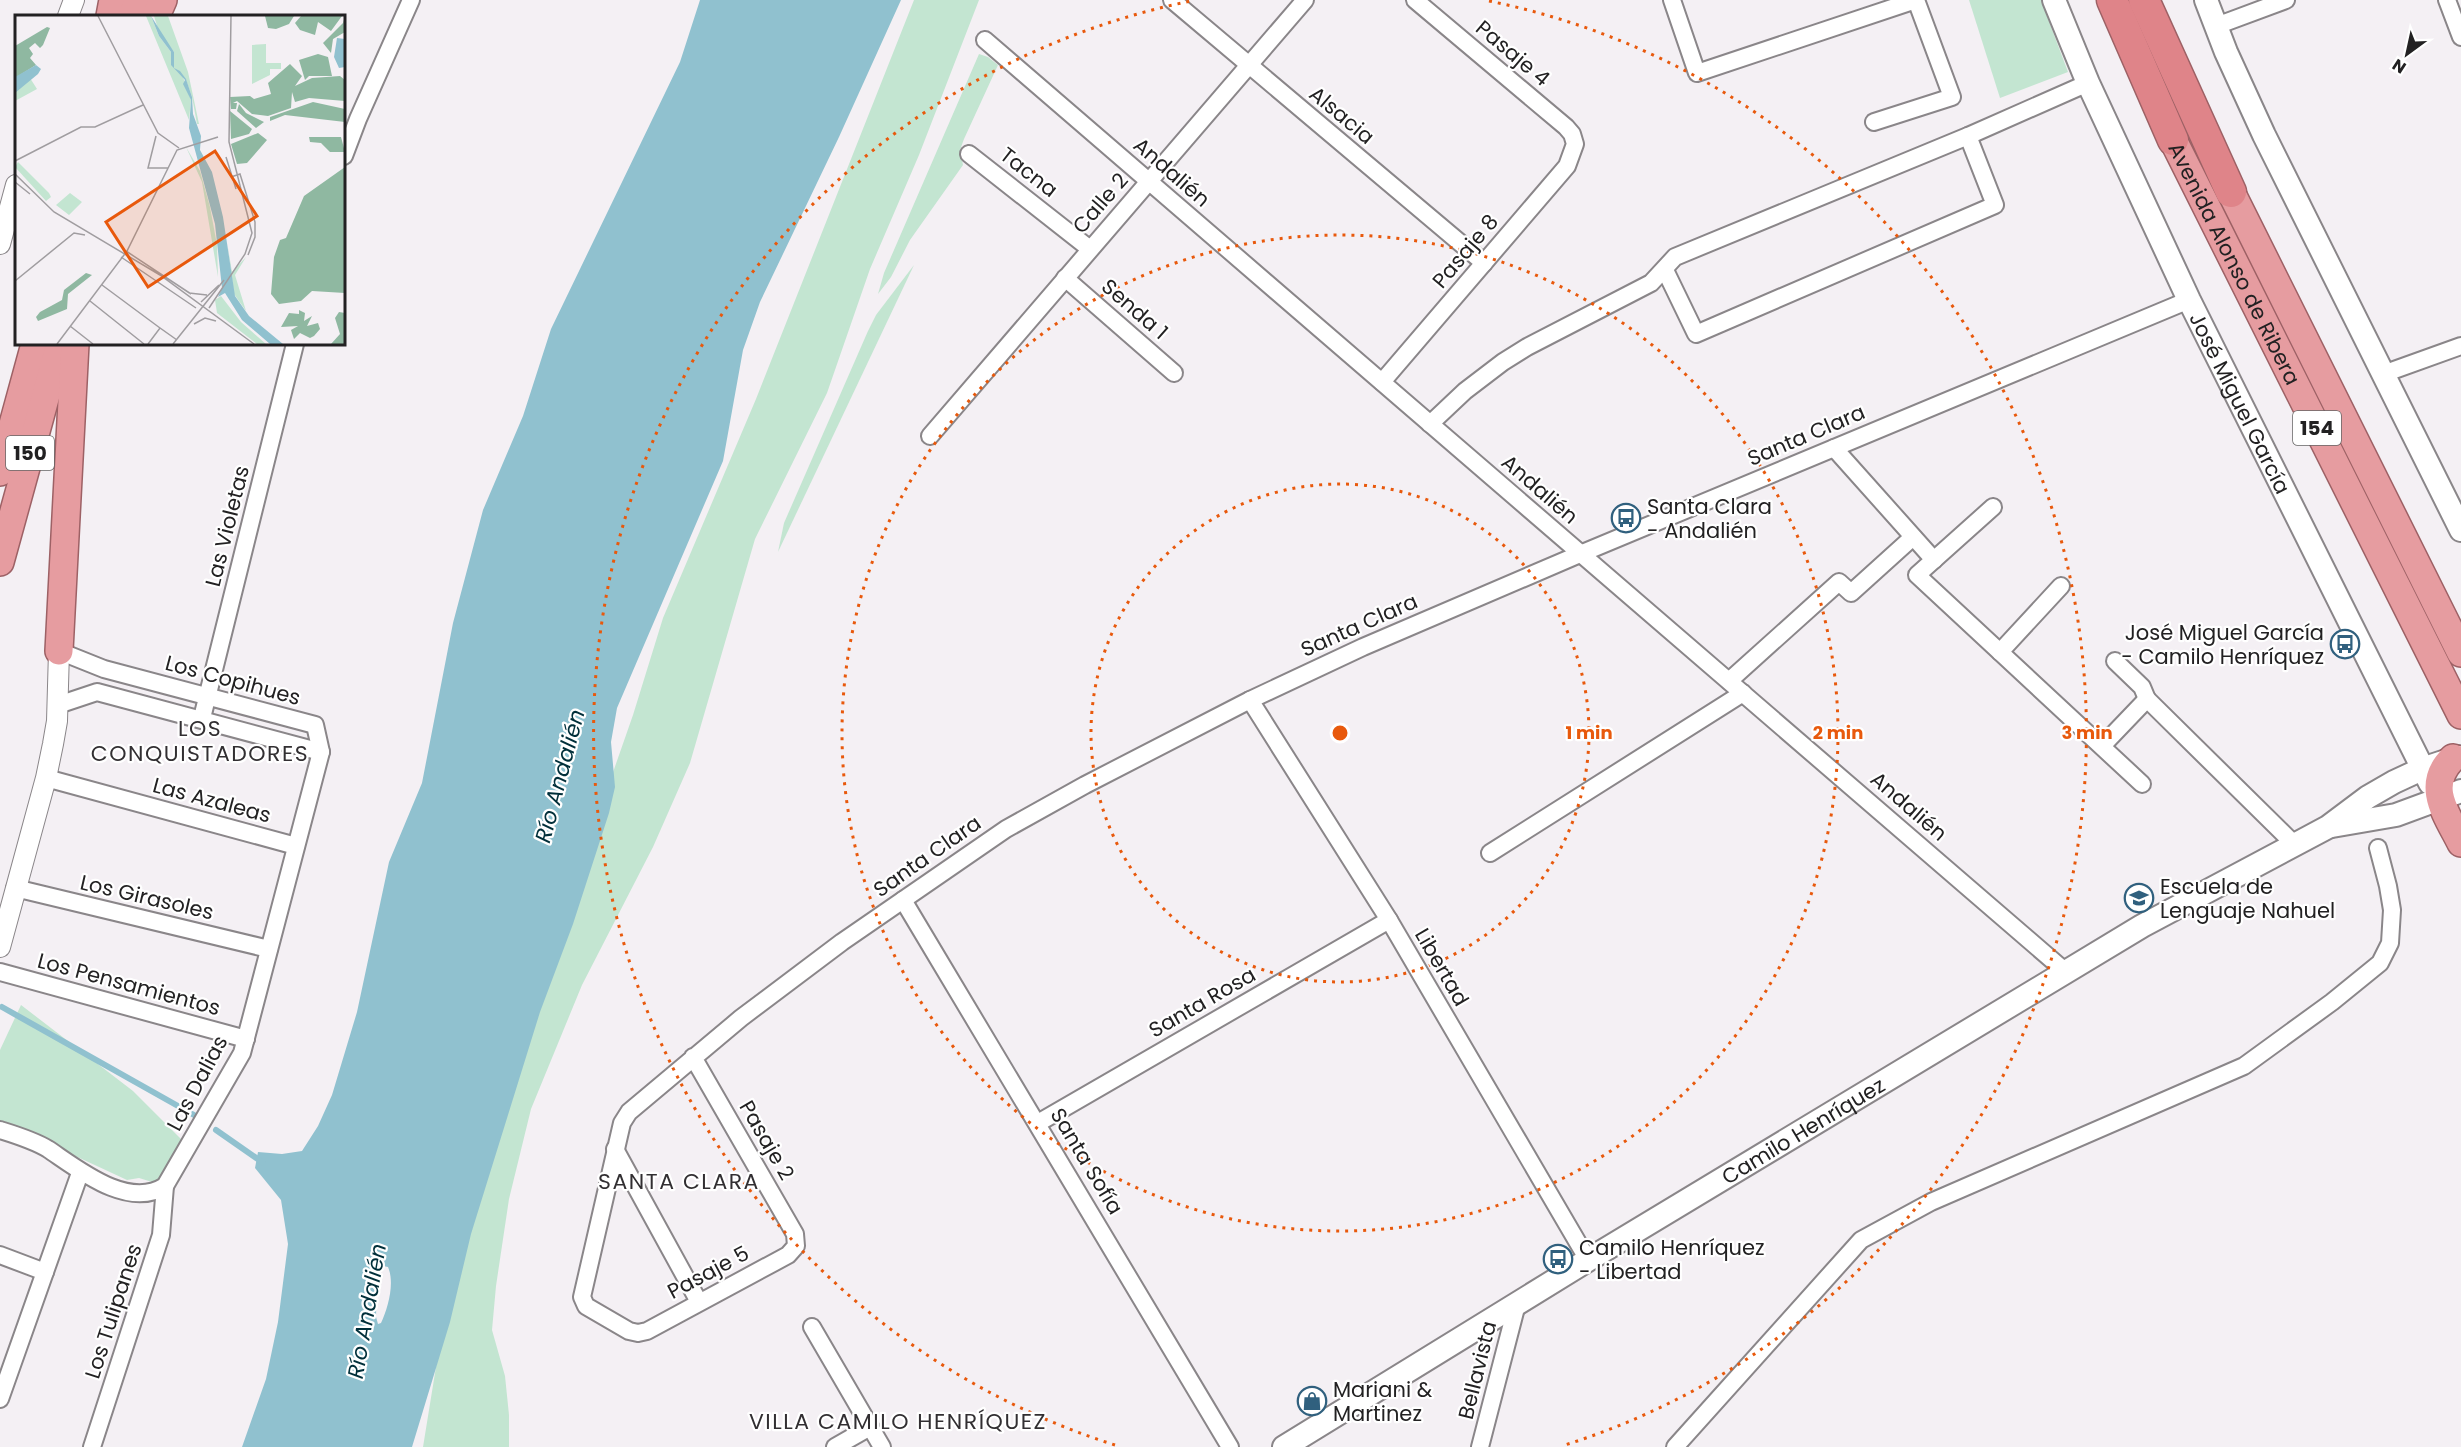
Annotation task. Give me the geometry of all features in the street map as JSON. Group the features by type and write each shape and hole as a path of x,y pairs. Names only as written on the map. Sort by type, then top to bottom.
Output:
{"highway":[{"path":"110,15 113,0"},
{"path":"132,15 139,0"},
{"path":"156,15 163,0"},
{"name":"Avenida Alonso de Ribera","path":"2112,0 2173,140 2461,715"},
{"name":"Avenida Alonso de Ribera","path":"2144,0 2231,192 2461,654"},
{"path":"2153,0 2167,52"},
{"name":"150","path":"0,472 35,345"},
{"name":"150","path":"0,562 60,345"},
{"path":"59,651 75,345"},
{"path":"2457,757 2440,776 2438,784 2450,795 2461,843"}],"main road":[{"name":"José Miguel García","path":"2054,0 2088,83 2189,300 2422,769 2450,795"},
{"path":"2206,0 2264,135 2461,530"},
{"name":"Camilo Henríquez","path":"1284,1447 1588,1260 2150,921 2328,827 2368,797 2422,769 2457,757"},
{"name":"Camilo Henríquez","path":"2328,827 2396,815 2450,795"}],"street":[{"path":"68,15 74,0"},
{"path":"345,153 357,119 411,0"},
{"name":"Alsacia","path":"1172,0 1484,263"},
{"name":"Calle 2","path":"930,436 1305,0"},
{"name":"Pasaje 4","path":"1415,0 1566,127 1572,134 1575,144"},
{"path":"1672,0 1697,73 1916,0 1952,97 1874,122"},
{"path":"2216,26 2286,0"},
{"path":"2447,0 2461,37"},
{"name":"Andalién","path":"985,40 2066,972"},
{"path":"1430,424 1466,391 1503,362 1527,347 1651,283 1675,257 1968,136 2088,83"},
{"path":"1665,270 1696,334 1995,205 1968,136"},
{"name":"Pasaje 8","path":"1382,382 1567,166 1575,144"},
{"name":"Tacna","path":"969,154 1090,249"},
{"path":"0,244 15,189"},
{"name":"Senda 1","path":"1065,278 1174,373"},
{"name":"Santa Clara","path":"615,1149 622,1123 637,1103 789,981 1014,824 1085,785 1250,700 1363,647 2189,300"},
{"name":"Las Violetas","path":"202,718 295,345"},
{"path":"2384,374 2461,346"},
{"path":"1834,448 1934,560"},
{"path":"1994,507 1917,575 2142,784"},
{"path":"1729,681 1839,582 1851,593 1913,537"},
{"path":"2000,652 2061,586"},
{"path":"0,947 7,889 46,778 57,721 59,651"},
{"name":"Los Copihues","path":"59,651 104,669 315,725 321,752"},
{"path":"2115,662 2142,687 2147,699 2294,844"},
{"path":"58,705 97,692 202,718 321,752"},
{"path":"1490,853 1743,693"},
{"path":"2102,746 2147,699"},
{"name":"Libertad","path":"1250,700 1389,920 1588,1260"},
{"name":"Las Dalias","path":"165,1186 242,1053 321,752"},
{"name":"Las Azaleas","path":"46,778 297,846"},
{"path":"1675,1447 1862,1240 1931,1202 2244,1066 2332,1002 2380,963 2390,943 2392,910 2378,848"},
{"name":"Los Girasoles","path":"7,889 269,949"},
{"name":"Santa Sofía","path":"903,900 1230,1447"},
{"name":"Santa Rosa","path":"1038,1123 1389,920"},
{"name":"Los Pensamientos","path":"0,972 246,1039"},
{"name":"Pasaje 2","path":"693,1057 795,1234 796,1246"},
{"path":"0,1130 46,1149 80,1173 129,1193 149,1194 165,1186"},
{"path":"615,1149 699,1302"},
{"name":"Pasaje 5","path":"615,1149 582,1292 583,1302 629,1331 638,1333 699,1302 788,1255 796,1246"},
{"path":"0,1399 6,1365 45,1272 80,1173"},
{"name":"Los Tulipanes","path":"92,1447 161,1235 165,1186"},
{"path":"0,1255 45,1272"},
{"name":"Bellavista","path":"1480,1447 1517,1304"},
{"path":"812,1327 882,1447"},
{"path":"835,1447 870,1427"}],"green space":[{"path":"914,0 979,0 919,155 870,269 827,393 755,539 690,763 653,847 582,985 531,1109 509,1199 492,1330 505,1376 509,1447 423,1447 447,1299 574,884 633,715 663,618 756,399"},
{"path":"1969,0 2041,0 2068,72 2000,98"},
{"path":"979,54 988,57 998,65 960,150 963,165 910,240 891,277 878,294 884,273"},
{"path":"914,265 778,552 784,523 868,331 876,315"},
{"path":"21,1005 133,1091 188,1146 165,1186 139,1178 127,1180 0,1121 0,1050"}],"water":[{"name":"Río Andalién","path":"700,0 901,0 760,302 743,350 723,461 617,708 611,742 615,787 609,813 573,924 540,1012 471,1234 450,1322 412,1447 242,1447 266,1379 278,1322 288,1244 281,1200 255,1168 258,1152 282,1154 302,1151 318,1126 332,1095 357,1012 389,862 422,783 453,623 483,510 523,416 551,329 680,62","holes":["383,1266 388,1267 391,1280 390,1295 384,1317 378,1324 376,1317 377,1272"]}],"waterway":[{"path":"2,1007 194,1115"},
{"path":"216,1130 262,1162"}],"place":[{"name":"Santa Clara - Andalién","path":"1626,518"},
{"name":"José Miguel García - Camilo Henríquez","path":"2345,644"},
{"name":"Escuela de Lenguaje Nahuel","path":"2139,898"},
{"name":"Camilo Henríquez - Libertad","path":"1558,1259"},
{"name":"Mariani & Martinez","path":"1312,1401"}],"district":[{"name":"LOS CONQUISTADORES","path":"200,740"},
{"name":"SANTA CLARA","path":"679,1181"},
{"name":"VILLA CAMILO HENRÍQUEZ","path":"898,1421"}]}
